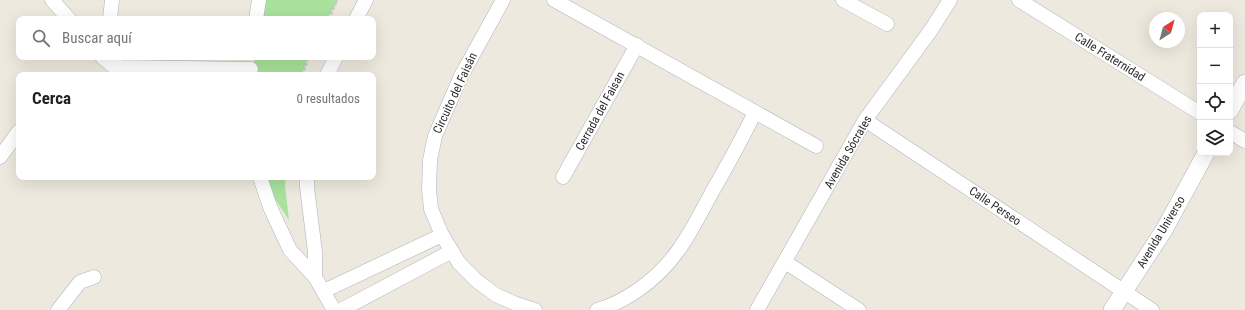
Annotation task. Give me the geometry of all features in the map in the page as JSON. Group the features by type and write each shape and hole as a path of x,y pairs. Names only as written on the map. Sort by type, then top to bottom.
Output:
{"street":[{"path":"52,0 66,16"},
{"path":"110,16 112,0"},
{"path":"256,16 259,0"},
{"path":"358,16 366,0"},
{"name":"Circuito del Faisán","path":"503,0 461,76 435,136 430,160 429,190 431,209 442,235 459,263 478,281 496,294 516,304 534,310"},
{"path":"554,0 816,146"},
{"path":"843,0 887,24"},
{"name":"Avenida Sócrates","path":"757,310 865,120 931,30 950,0"},
{"name":"Calle Fraternidad","path":"1019,0 1197,111"},
{"name":"Cerrada del Faisan","path":"563,177 637,45"},
{"path":"106,60 113,66 121,67 251,67"},
{"path":"329,72 335,60"},
{"path":"1233,105 1245,83"},
{"path":"597,310 606,308 627,297 652,280 672,259 687,238 735,152 755,112"},
{"name":"Calle Perseo","path":"865,120 1152,310"},
{"path":"1233,134 1245,141"},
{"path":"1,153 16,135"},
{"name":"Avenida Universo","path":"1112,310 1164,230 1204,156"},
{"path":"261,180 270,207 290,250 314,277 324,291 334,310"},
{"path":"307,180 315,252 314,277"},
{"path":"324,291 442,235"},
{"path":"341,310 452,251"},
{"path":"785,262 859,310"},
{"path":"58,310 80,282 94,277"}],"path":[{"path":"330,16 337,0"},
{"path":"303,72 308,60"}],"green space":[{"path":"261,0 338,0 329,16 258,16"},
{"path":"254,60 307,60 303,72 255,72"},
{"path":"269,180 286,180 289,220 271,193"}]}
